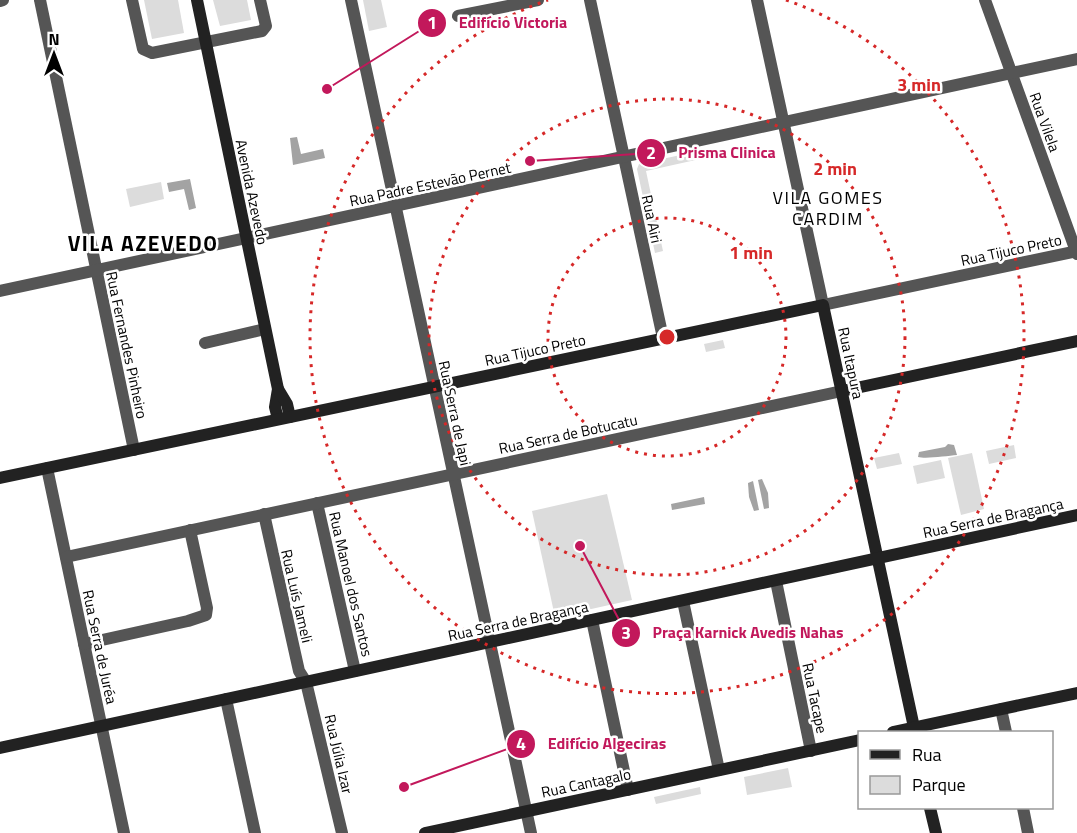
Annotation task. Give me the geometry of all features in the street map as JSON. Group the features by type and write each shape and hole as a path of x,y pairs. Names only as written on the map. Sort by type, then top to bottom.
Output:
{"street":[{"name":"Rua Fernandes Pinheiro","path":"40,0 134,450"},
{"path":"132,0 145,52 152,53 262,31 266,26 260,0"},
{"name":"Avenida Azevedo","path":"196,0 278,389 275,407 284,418"},
{"name":"Rua Serra de Japi","path":"351,0 531,833"},
{"path":"458,16 538,0"},
{"name":"Rua Airi","path":"590,0 663,338"},
{"name":"Rua Itapura","path":"757,0 914,730"},
{"name":"Rua Vilela","path":"985,0 1077,252"},
{"name":"Rua Padre Estevão Pernet","path":"0,291 1077,59"},
{"name":"Rua Tijuco Preto","path":"0,478 1077,252"},
{"path":"205,343 265,329"},
{"name":"Rua Serra de Botucatu","path":"66,557 1077,341"},
{"name":"Rua Serra de Juréa","path":"47,468 124,833"},
{"name":"Rua Manoel dos Santos","path":"318,503 355,671"},
{"name":"Rua Luís Jameli","path":"264,514 299,671 306,682"},
{"name":"Rua Serra de Bragança","path":"0,748 1077,515"},
{"path":"84,644 206,615 207,608 190,530"},
{"name":"Rua Tacape","path":"776,581 811,750"},
{"path":"683,601 719,770"},
{"path":"592,620 628,790"},
{"name":"Rua Júlia Izar","path":"306,682 342,833"},
{"path":"914,730 1077,693"},
{"path":"226,699 255,833"},
{"path":"1001,709 1006,731"},
{"name":"Rua Cantagalo","path":"425,833 858,740"},
{"path":"930,809 936,833"},
{"path":"1023,809 1028,833"}],"green space":[{"path":"144,0 178,0 184,33 152,39"},
{"path":"213,0 247,0 251,20 220,26"},
{"path":"363,0 381,0 387,27 369,31"},
{"path":"699,151 700,159 646,171 663,251 655,253 637,169 639,164"},
{"path":"161,182 164,199 130,207 126,189"},
{"path":"723,340 725,348 706,352 704,344"},
{"path":"1014,445 1016,458 989,464 986,451"},
{"path":"899,453 902,464 877,469 874,458"},
{"path":"972,453 984,509 961,515 948,458"},
{"path":"941,460 945,478 917,484 913,466"},
{"path":"607,494 632,600 555,617 532,511"},
{"path":"788,768 792,787 747,795 744,777"},
{"path":"700,787 701,794 656,804 654,797"}],"shaded area":[{"path":"297,137 301,154 323,149 325,158 293,165 290,138"},
{"path":"190,179 196,208 189,210 184,189 169,192 167,183"},
{"path":"948,444 954,445 957,455 918,457 919,452 945,447"},
{"path":"762,479 768,493 769,508 764,509 758,480"},
{"path":"753,481 759,510 754,511 749,497 748,483"},
{"path":"704,497 705,504 672,510 671,504"}],"place":[{"name":"Edifício Victoria","path":"327,89"},
{"name":"Prisma Clinica","path":"530,161"},
{"name":"Praça Karnick Avedis Nahas","path":"580,546"},
{"name":"Edifício Algeciras","path":"404,787"}],"district":[{"name":"VILA GOMES CARDIM","path":"828,207"},
{"name":"VILA AZEVEDO","path":"143,243"}]}
